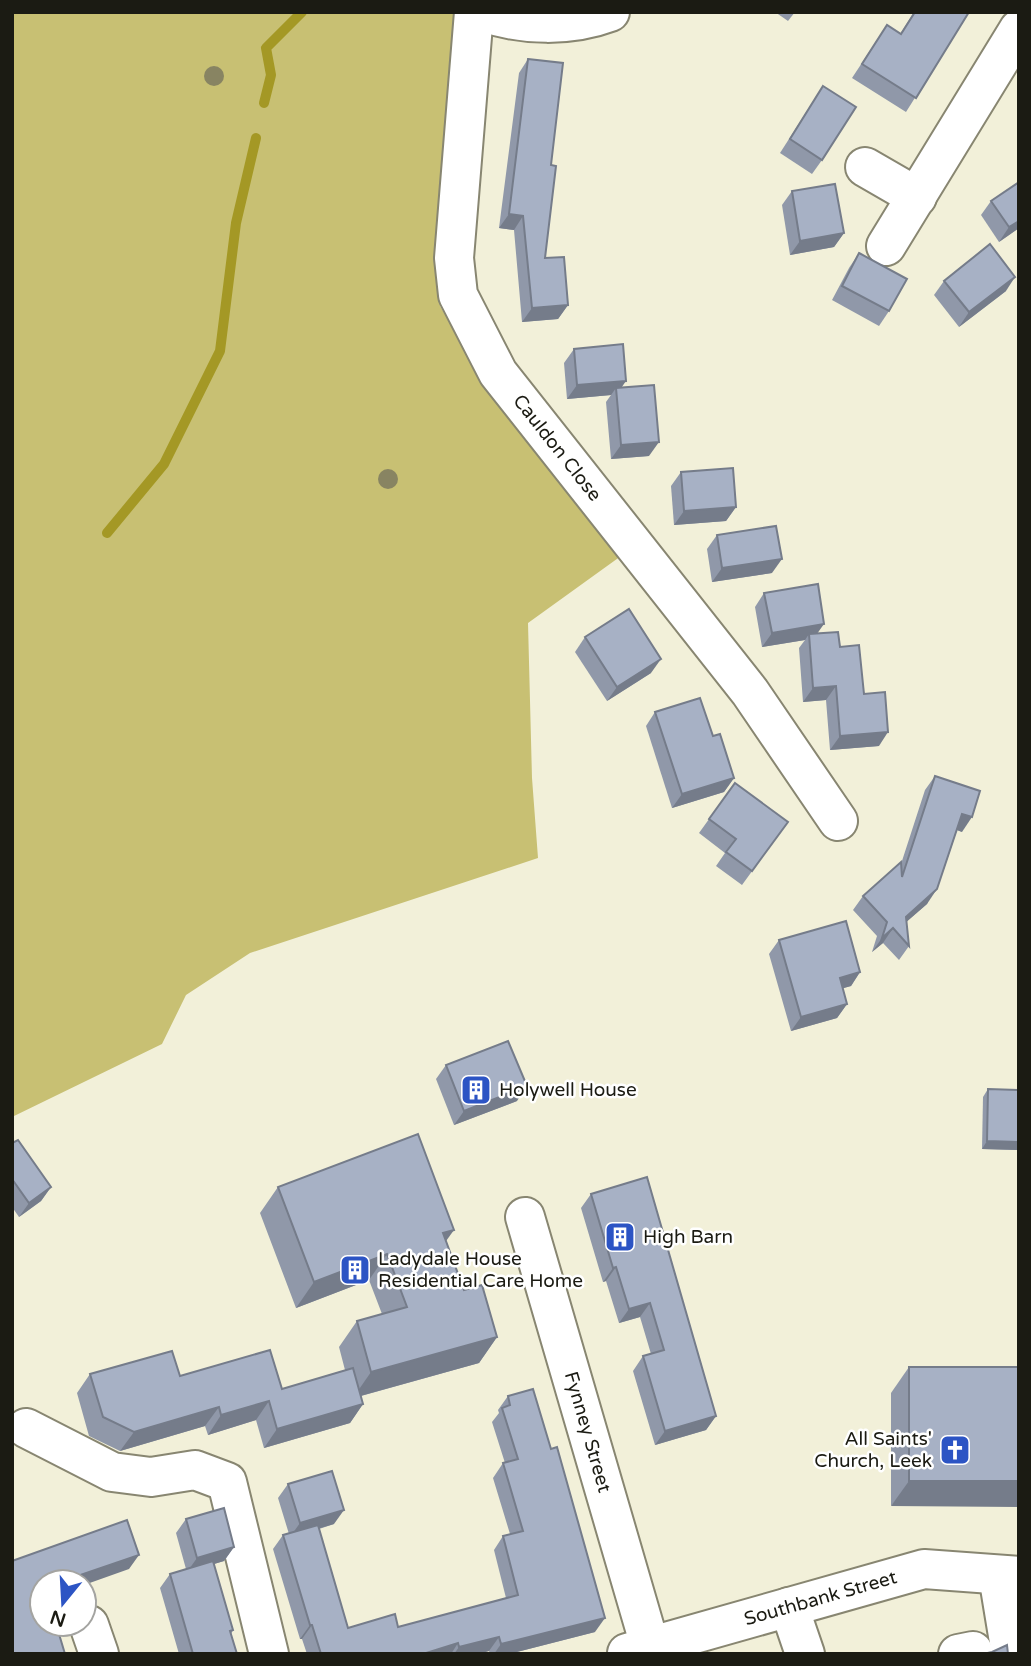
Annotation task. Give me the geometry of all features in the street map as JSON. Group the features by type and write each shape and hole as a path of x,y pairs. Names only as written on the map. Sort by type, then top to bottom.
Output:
{"street":[{"name":"Cauldon Close","path":"474,12 454,258 458,295 498,373 750,692 838,821"},
{"path":"483,12 499,18 538,23 593,18 610,12"},
{"path":"886,246 1019,29"},
{"path":"865,167 916,197"},
{"name":"Fynney Street","path":"525,1216 638,1650"},
{"path":"26,1428 112,1472 151,1477 195,1470 227,1482 269,1654"},
{"name":"Southbank Street","path":"638,1650 924,1569 1008,1575"},
{"path":"1008,1575 1011,1654"},
{"path":"789,1607 805,1654"}],"shaded area":[{"path":"12,12 456,12 437,261 440,306 493,396 621,556 528,623 532,778 538,858 250,953 186,995 162,1044 12,1117"}],"building":[{"path":"915,12 969,12 916,98 862,64 887,25 901,34"},
{"path":"528,59 563,63 551,165 556,166 545,258 564,257 568,305 532,308 523,216 509,214"},
{"path":"823,86 856,107 822,160 790,139"},
{"path":"1019,182 1019,221 1009,227 991,201"},
{"path":"835,184 844,233 800,241 792,191"},
{"path":"990,244 1015,277 969,312 944,281"},
{"path":"859,253 907,279 889,311 842,286"},
{"path":"623,344 626,381 577,385 574,349"},
{"path":"654,385 659,442 621,445 616,388"},
{"path":"733,468 736,507 684,511 681,472"},
{"path":"776,526 782,559 722,568 717,535"},
{"path":"818,584 824,624 772,633 764,593"},
{"path":"629,609 661,659 617,687 585,637"},
{"path":"838,632 840,647 859,645 864,694 885,692 888,732 840,736 836,686 813,688 809,634"},
{"path":"700,698 713,736 720,734 734,778 682,794 655,712"},
{"path":"935,776 980,791 972,817 962,814 937,889 906,917 909,946 893,928 882,938 887,922 863,896 901,862 902,877"},
{"path":"735,783 788,822 752,871 726,852 736,839 709,819"},
{"path":"846,921 860,972 840,978 847,1004 801,1017 779,940"},
{"name":"Holywell House","path":"508,1041 527,1086 464,1111 446,1065"},
{"path":"988,1089 1019,1090 1019,1142 987,1141"},
{"name":"Ladydale House Residential Care Home","path":"418,1134 454,1230 443,1233 464,1290 482,1285 497,1337 371,1372 357,1321 407,1307 387,1254 314,1282 278,1187"},
{"path":"18,1140 51,1187 29,1203 12,1179 12,1143"},
{"path":"647,1177 716,1416 665,1431 643,1356 664,1350 650,1303 629,1309 616,1267 613,1268 591,1194"},
{"path":"270,1350 282,1389 353,1368 363,1404 277,1429 269,1401 221,1415 219,1407 134,1432 103,1417 90,1374 172,1351 180,1376"},
{"name":"All Saints' Church, Leek","path":"909,1367 1019,1367 1019,1481 909,1481"},
{"path":"533,1389 551,1449 557,1447 605,1618 501,1644 499,1637 459,1647 458,1643 423,1654 321,1654 283,1535 318,1525 348,1628 395,1614 398,1627 518,1595 503,1536 523,1531 503,1463 518,1459 502,1408 510,1405 508,1396"},
{"path":"332,1471 344,1510 300,1523 288,1484"},
{"path":"224,1508 234,1547 197,1558 186,1519"},
{"path":"127,1520 139,1555 98,1569 28,1568 28,1638 60,1638 65,1654 12,1654 12,1561"},
{"path":"213,1561 233,1630 230,1631 237,1654 193,1654 170,1574"},
{"path":"1007,1645 1008,1654 983,1654 992,1652"}],"waterway":[{"path":"264,103 271,75 266,48 302,12"},
{"path":"107,533 164,464 220,351 236,223 256,138"}],"place":[{"name":"Holywell House","path":"476,1090"},
{"name":"High Barn","path":"620,1237"},
{"name":"Ladydale House Residential Care Home","path":"355,1270"},
{"name":"All Saints' Church, Leek","path":"955,1450"}]}
